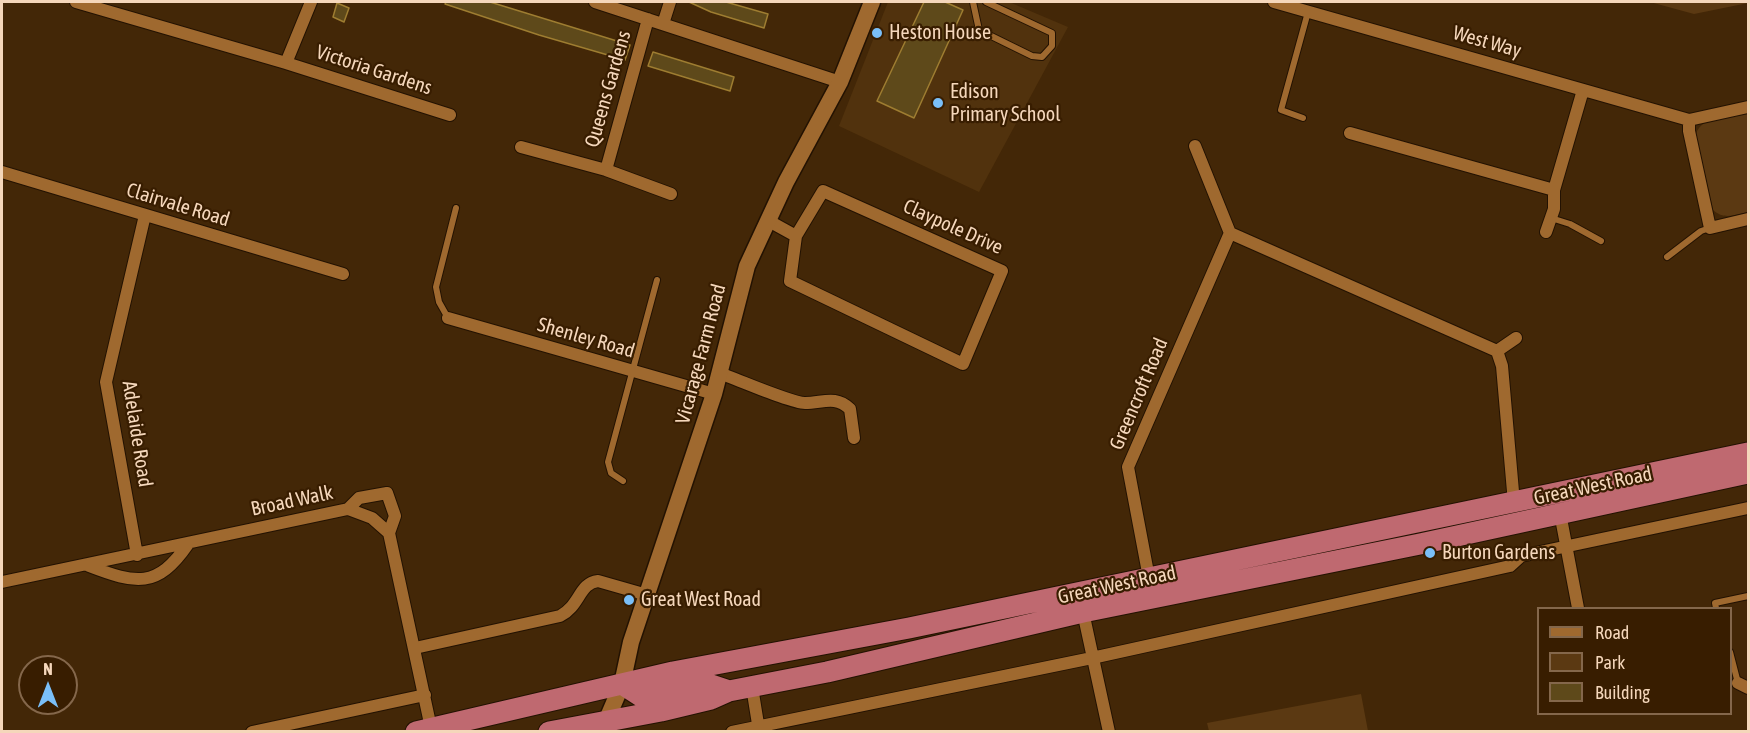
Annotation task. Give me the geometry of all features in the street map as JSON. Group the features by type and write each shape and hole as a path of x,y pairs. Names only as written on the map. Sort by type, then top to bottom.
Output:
{"highway":[{"name":"Great West Road","path":"424,730 622,684 1149,578 1749,453"},
{"name":"Great West Road","path":"549,732 604,726 711,699 729,692 1083,612 1749,473"},
{"path":"622,684 642,697 708,684 729,692"}],"street":[{"name":"Victoria Gardens","path":"76,2 286,63 450,115"},
{"name":"Victoria Gardens","path":"286,63 311,2"},
{"path":"595,2 840,82"},
{"path":"663,24 670,2"},
{"name":"Vicarage Farm Road","path":"604,726 622,684 631,642 714,394 747,266 767,220 840,82 872,2"},
{"name":"West Way","path":"1274,2 1689,120"},
{"name":"Queens Gardens","path":"606,170 648,19"},
{"path":"1546,232 1554,209 1554,190 1583,90"},
{"path":"1749,107 1689,120 1689,130 1710,228 1749,219"},
{"path":"1350,133 1554,190"},
{"path":"1195,146 1230,233 1497,351 1502,366 1514,503"},
{"name":"Queens Gardens","path":"520,147 606,170 671,194"},
{"name":"Clairvale Road","path":"2,172 343,274"},
{"name":"Claypole Drive","path":"824,191 1002,271 963,364 790,281 796,236 824,191"},
{"name":"Adelaide Road","path":"137,555 106,382 146,215"},
{"path":"767,220 796,236"},
{"name":"Greencroft Road","path":"1149,578 1128,467 1230,233"},
{"name":"Shenley Road","path":"448,318 714,394"},
{"path":"1497,351 1516,338"},
{"path":"719,373 804,404 829,399 840,401 850,409 854,438"},
{"path":"348,509 359,498 387,493 395,516 389,533 425,695 424,730"},
{"path":"732,732 759,724 1092,658 1510,566 1521,556 1566,545 1749,508"},
{"name":"Broad Walk","path":"2,582 348,509 372,518 389,533"},
{"path":"1560,513 1578,607"},
{"path":"88,565 124,580 145,580 173,566 188,544"},
{"path":"415,648 560,616 575,606 585,585 592,582 598,581 647,595"},
{"path":"1083,612 1109,732"},
{"path":"752,687 759,724"},
{"path":"252,732 425,695"}],"lane":[{"path":"973,2 979,30 1032,56 1042,57 1052,46 1052,33 986,2"},
{"path":"1303,118 1281,110 1308,12"},
{"path":"448,318 439,302 435,287 456,208"},
{"path":"1551,218 1570,224 1601,241"},
{"path":"1667,257 1701,231 1710,228"},
{"path":"623,481 611,474 609,462 657,280"},
{"path":"1716,607 1715,603 1749,596"},
{"path":"1732,655 1743,686"}],"shaded area":[{"name":"Edison Primary School","path":"888,2 1009,2 1068,27 979,192 839,126"}],"green space":[{"path":"1650,2 1748,2 1748,3 1694,14"},
{"path":"1748,112 1748,212 1730,216 1721,215 1713,210 1696,134 1704,123 1711,119"},
{"path":"1361,694 1368,731 1209,731 1207,723"}],"building":[{"path":"446,2 490,2 630,45 625,60 539,35 445,4"},
{"path":"689,2 726,2 768,14 764,28 711,12"},
{"path":"924,2 945,2 963,10 914,118 877,101"},
{"path":"337,3 349,8 344,22 333,17"},
{"path":"653,52 734,77 730,91 648,66"}],"place":[{"name":"Heston House","path":"877,33"},
{"name":"Edison Primary School","path":"938,103"},
{"name":"Burton Gardens","path":"1430,553"},
{"name":"Great West Road","path":"629,600"}]}
